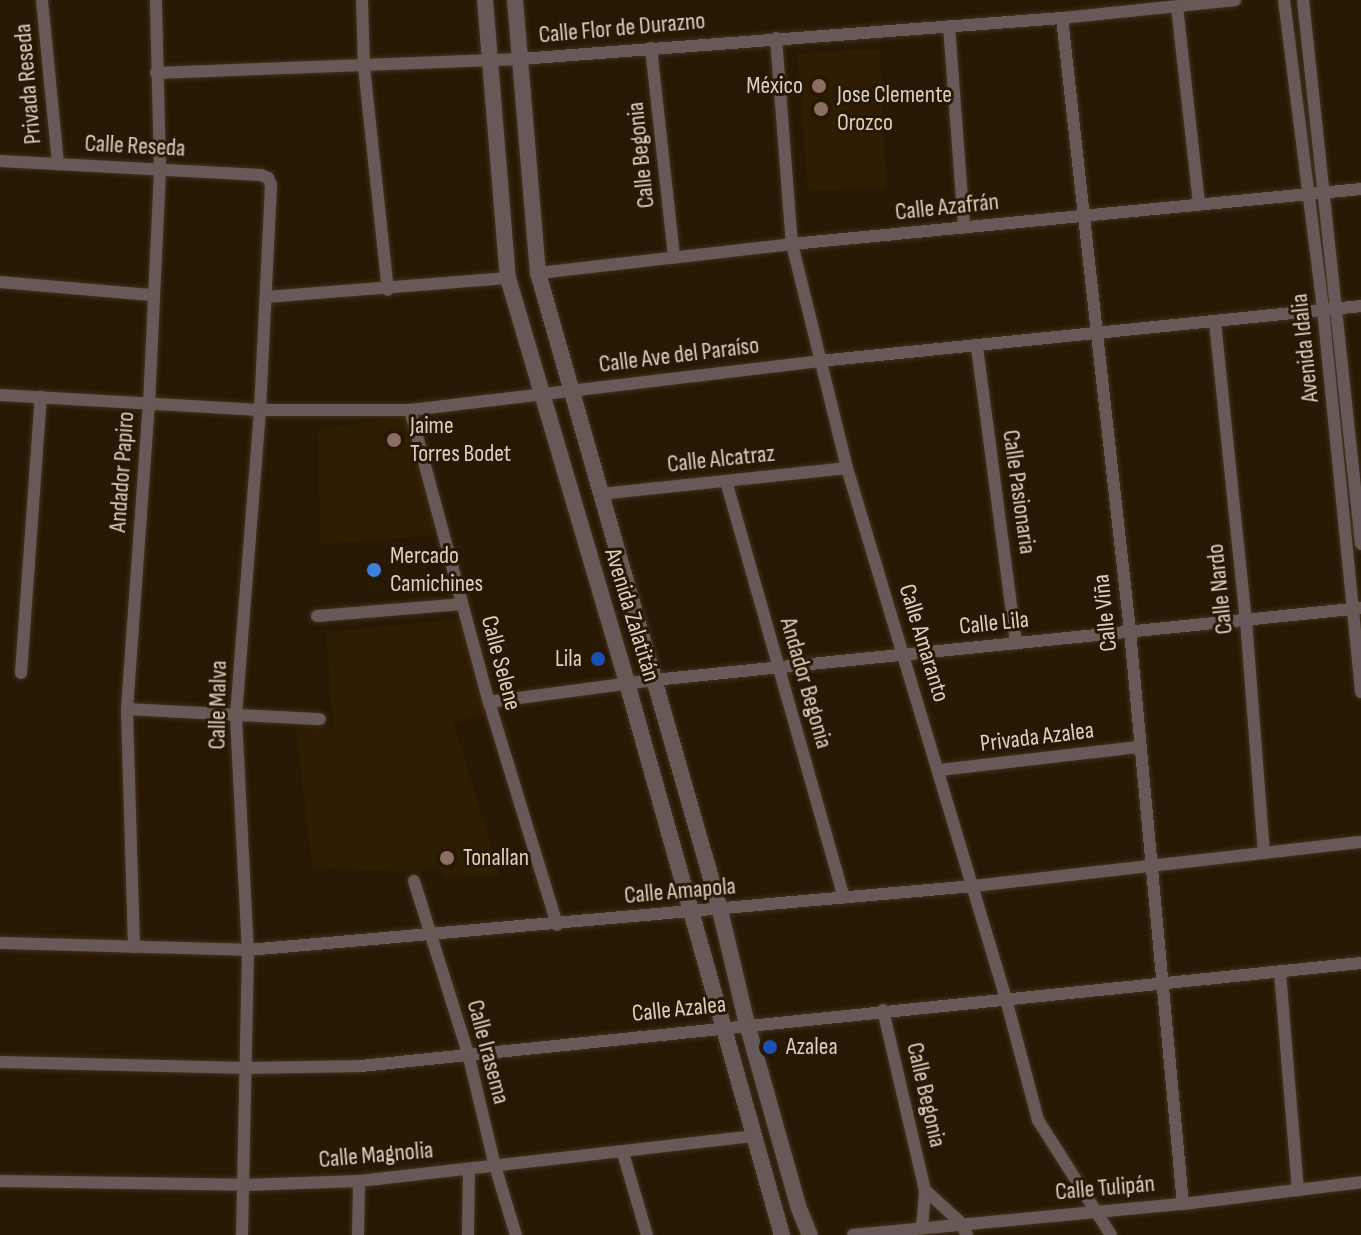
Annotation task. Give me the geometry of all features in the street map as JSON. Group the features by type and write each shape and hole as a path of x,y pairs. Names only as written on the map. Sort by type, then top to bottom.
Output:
{"street":[{"name":"Privada Reseda","path":"42,0 58,164"},
{"name":"Andador Papiro","path":"134,947 127,709 149,404 160,168 156,0"},
{"path":"362,0 364,67 388,290"},
{"name":"Avenida Zalatitán","path":"485,0 508,278 540,396 627,683 782,1235"},
{"name":"Avenida Zalatitán","path":"515,0 538,273 720,910 747,1024 798,1206 810,1235"},
{"name":"Calle Flor de Durazno","path":"156,73 520,59 1062,18 1235,0"},
{"name":"Avenida Idalia","path":"1284,0 1355,417 1361,544"},
{"name":"Avenida Idalia","path":"1303,0 1323,310 1357,608 1361,692"},
{"path":"1177,7 1199,203"},
{"name":"Calle Viña","path":"1062,18 1130,631 1149,866 1183,1204"},
{"path":"949,26 964,227"},
{"name":"Calle Amaranto","path":"776,38 792,244 847,468 905,653 1038,1120 1111,1235"},
{"name":"Calle Begonia","path":"651,48 674,258"},
{"name":"Calle Reseda","path":"0,161 160,168 268,178"},
{"name":"Calle Malva","path":"242,1235 248,950 236,717 260,410 271,185 268,178"},
{"name":"Calle Azafrán","path":"538,273 792,244 1361,189"},
{"path":"266,297 388,290 508,278"},
{"path":"0,282 153,295"},
{"name":"Calle Ave del Paraíso","path":"0,395 260,410 410,410 820,361 1361,306"},
{"name":"Calle Nardo","path":"1215,322 1246,620 1264,852"},
{"name":"Calle Pasionaria","path":"977,347 1016,643"},
{"path":"21,673 41,397"},
{"name":"Calle Selene","path":"410,410 489,702 557,925"},
{"path":"1334,418 1355,417"},
{"name":"Calle Alcatraz","path":"600,494 847,468"},
{"name":"Andador Begonia","path":"726,481 844,898"},
{"path":"317,616 462,604"},
{"name":"Calle Lila","path":"489,702 654,680 1357,608"},
{"path":"127,709 320,719"},
{"name":"Privada Azalea","path":"939,770 1139,747"},
{"name":"Calle Amapola","path":"0,943 248,950 973,886 1361,842"},
{"name":"Calle Irasema","path":"414,881 468,1053 495,1166 516,1235"},
{"name":"Calle Azalea","path":"0,1062 247,1068 361,1066 1361,963"},
{"path":"1280,972 1298,1190"},
{"name":"Calle Begonia","path":"883,1010 925,1190 922,1227"},
{"name":"Calle Magnolia","path":"0,1181 244,1185 359,1181 753,1136"},
{"path":"623,1153 647,1235"},
{"path":"468,1235 469,1169"},
{"path":"358,1235 359,1181"},
{"name":"Calle Tulipán","path":"853,1235 960,1222 1183,1204 1361,1182"},
{"path":"925,1190 960,1222 967,1235"}],"shaded area":[{"path":"880,49 886,187 808,191 797,53"},
{"path":"404,417 436,535 320,545 318,429"},
{"path":"462,619 486,714 454,723 500,875 444,876 438,869 429,868 421,873 312,867 296,727 333,727 326,632"}],"place":[{"name":"México","path":"819,86"},
{"name":"Jose Clemente Orozco","path":"821,109"},
{"name":"Jaime Torres Bodet","path":"394,440"},
{"name":"Mercado Camichines","path":"374,570"},
{"name":"Lila","path":"598,659"},
{"name":"Tonallan","path":"447,858"},
{"name":"Azalea","path":"770,1047"}]}
